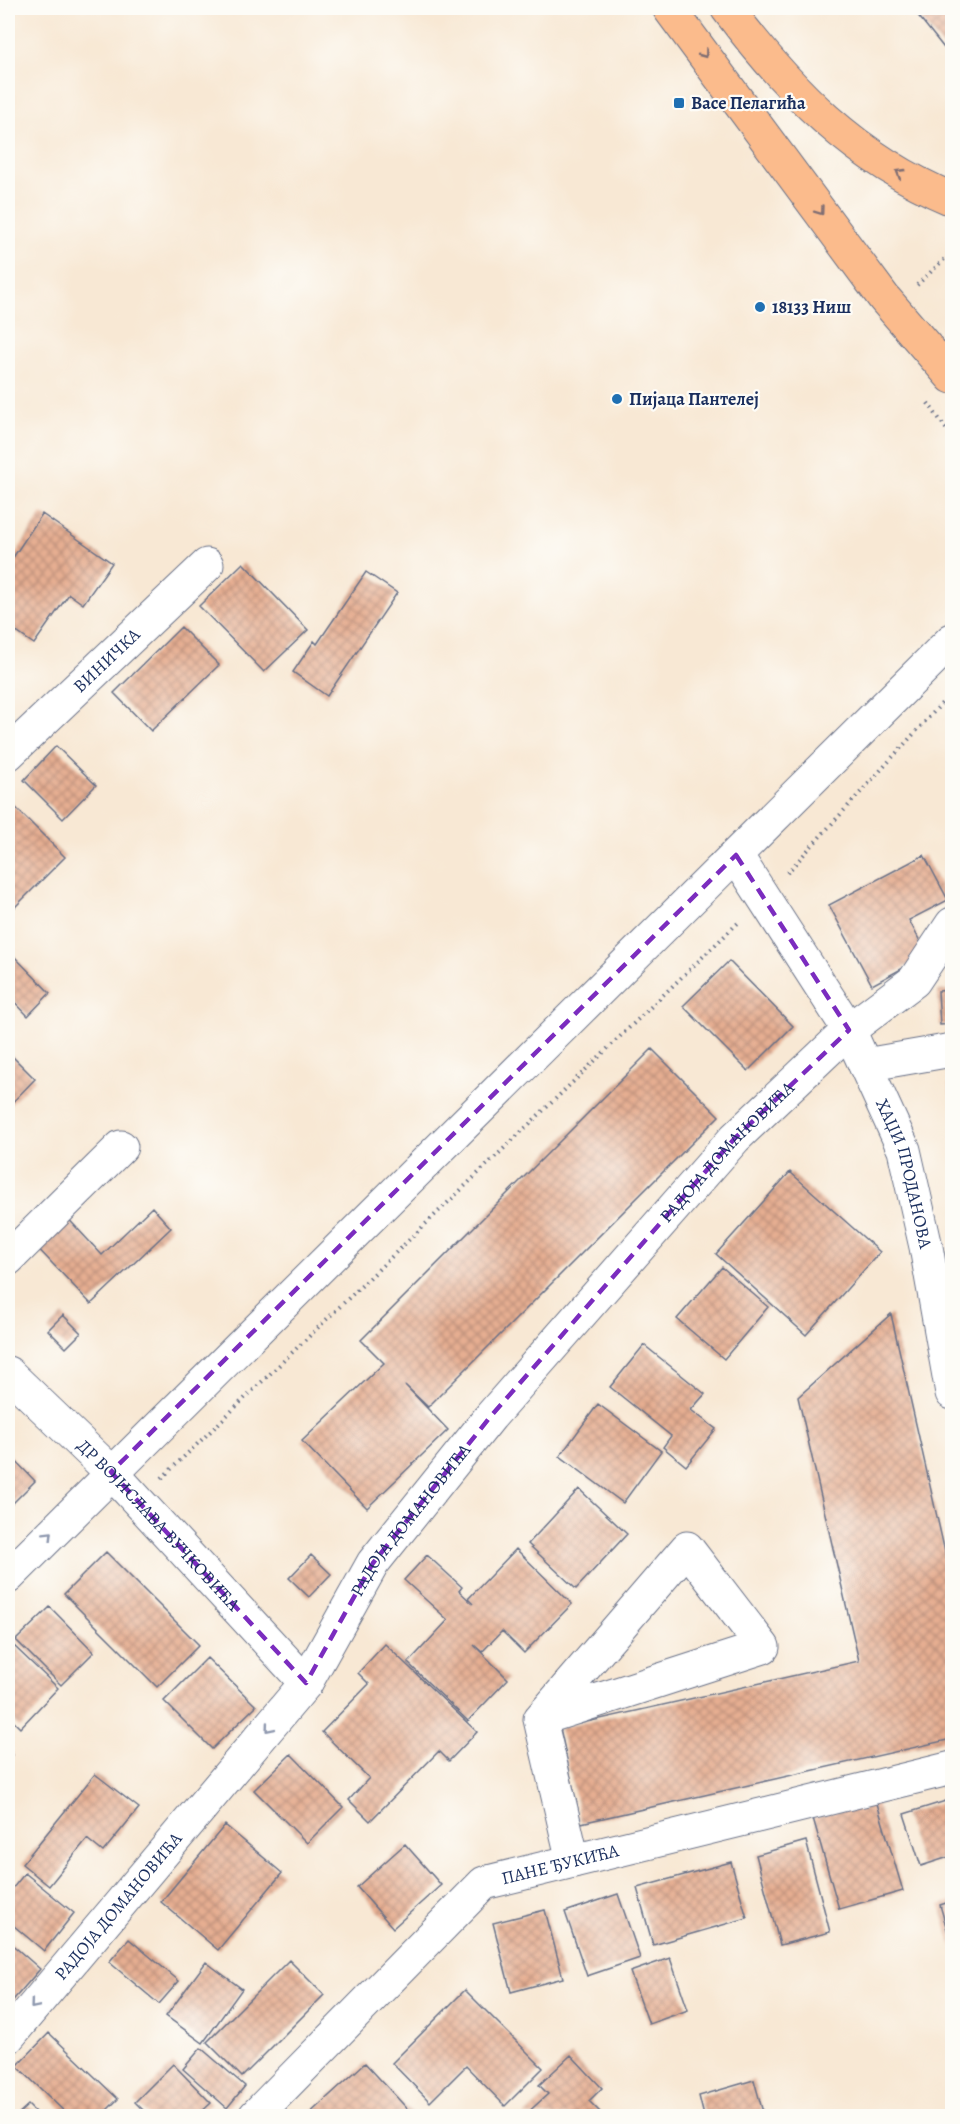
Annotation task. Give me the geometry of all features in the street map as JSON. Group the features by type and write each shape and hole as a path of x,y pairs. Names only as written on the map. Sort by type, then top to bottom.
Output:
{"main road":[{"path":"669,8 884,298 952,377"},
{"path":"727,8 791,88 830,124 898,172 952,199"}],"street":[{"name":"ВИНИЧКА","path":"8,754 207,565"},
{"path":"8,1577 111,1472 952,640"},
{"path":"736,855 849,1030"},
{"name":"РАДОЈА ДОМАНОВИЋА","path":"8,2037 306,1683 373,1563 491,1416 735,1138 849,1030 914,981 952,924"},
{"name":"ХАЏИ ПРОДАНОВА","path":"849,1030 904,1150 926,1247 952,1393"},
{"path":"865,1065 952,1050"},
{"path":"8,1259 121,1147"},
{"name":"ДР ВОЈИСЛАВА ВУЧКОВИЋА","path":"8,1373 111,1472 306,1683"},
{"path":"687,1548 763,1647 696,1669 540,1719 687,1548"},
{"path":"540,1719 573,1861"},
{"name":"ПАНЕ ЂУКИЋА","path":"255,2116 484,1883 952,1768"}],"path":[{"path":"911,290 952,252"},
{"path":"785,875 952,692"},
{"path":"138,1501 747,914"}],"highlighted area":[{"path":"736,855 849,1030 735,1138 491,1416 373,1563 306,1683 111,1472"}],"building":[{"path":"912,8 952,8 952,58"},
{"path":"42,514 112,563 83,604 69,594 34,644 8,626 8,565"},
{"path":"243,563 308,630 264,672 199,606"},
{"path":"366,572 397,593 327,696 293,672 314,641 317,644"},
{"path":"181,627 219,665 151,731 114,693"},
{"path":"56,746 96,785 63,819 24,780"},
{"path":"8,800 65,857 8,914"},
{"path":"924,855 948,900 909,920 927,955 872,985 829,905"},
{"path":"8,950 50,993 28,1016 8,995"},
{"path":"729,961 793,1026 748,1071 683,1006"},
{"path":"952,990 952,1024 940,1025 938,991"},
{"path":"652,1049 719,1116 428,1407 405,1385 448,1430 367,1508 302,1441 384,1363 361,1340"},
{"path":"8,1052 35,1079 8,1107"},
{"path":"952,1083 952,1098 951,1099 948,1084"},
{"path":"790,1172 880,1252 806,1335 716,1254"},
{"path":"152,1207 171,1228 91,1304 31,1241 62,1212 102,1255"},
{"path":"722,1267 768,1307 724,1359 677,1319"},
{"path":"891,1314 952,1583 952,1739 581,1823 560,1728 859,1661 798,1397"},
{"path":"63,1315 81,1333 66,1348 48,1330"},
{"path":"644,1345 705,1394 691,1410 716,1429 686,1466 663,1447 671,1436 610,1387"},
{"path":"598,1404 661,1451 623,1503 560,1456"},
{"path":"8,1453 35,1481 8,1508"},
{"path":"579,1489 627,1534 576,1589 528,1544"},
{"path":"516,1549 572,1604 524,1653 502,1631 482,1652 474,1645 508,1679 468,1721 408,1663 448,1620 404,1580 427,1555 462,1587 459,1591 473,1604 468,1599"},
{"path":"106,1552 199,1645 157,1687 64,1594"},
{"path":"311,1555 331,1574 309,1597 289,1578"},
{"path":"50,1607 94,1652 61,1685 16,1640"},
{"path":"385,1644 477,1732 449,1761 439,1751 370,1821 349,1800 369,1778 322,1732 369,1684 358,1673"},
{"path":"14,1646 58,1688 20,1728 8,1716 8,1652"},
{"path":"207,1658 256,1706 212,1749 164,1701"},
{"path":"8,1749 13,1755 8,1761"},
{"path":"291,1754 343,1807 307,1843 254,1790"},
{"path":"95,1774 139,1808 103,1852 87,1839 49,1886 22,1864"},
{"path":"952,1799 952,1856 921,1866 904,1814"},
{"path":"876,1800 903,1891 839,1909 813,1818"},
{"path":"225,1825 282,1873 218,1950 161,1902"},
{"path":"806,1841 830,1932 780,1945 756,1855"},
{"path":"405,1844 441,1885 393,1928 357,1887"},
{"path":"731,1862 747,1918 653,1945 637,1888"},
{"path":"25,1873 74,1913 44,1951 8,1921 8,1894"},
{"path":"618,1894 640,1958 587,1976 565,1912"},
{"path":"952,1901 952,1947 940,1905"},
{"path":"545,1910 563,1978 511,1992 493,1923"},
{"path":"129,1939 179,1981 159,2004 109,1962"},
{"path":"8,1941 40,1969 8,2006"},
{"path":"670,1958 688,2010 649,2024 630,1972"},
{"path":"289,1960 324,1995 242,2077 207,2042"},
{"path":"206,1962 242,1989 203,2043 166,2016"},
{"path":"465,1990 543,2068 505,2106 466,2066 430,2102 392,2063"},
{"path":"49,2033 118,2099 101,2116 69,2116 17,2066"},
{"path":"201,2048 245,2086 227,2108 183,2069"},
{"path":"571,2055 602,2088 589,2101 604,2116 524,2116 548,2094 539,2085"},
{"path":"365,2063 414,2116 307,2116"},
{"path":"173,2064 211,2103 197,2116 149,2116 135,2102"},
{"path":"754,2080 764,2116 704,2116 699,2096"},
{"path":"28,2105 39,2116 16,2116"}],"place":[{"name":"Васе Пелагића","path":"679,103"},
{"name":"18133 Ниш","path":"760,307"},
{"name":"Пијаца Пантелеј","path":"617,399"}]}
